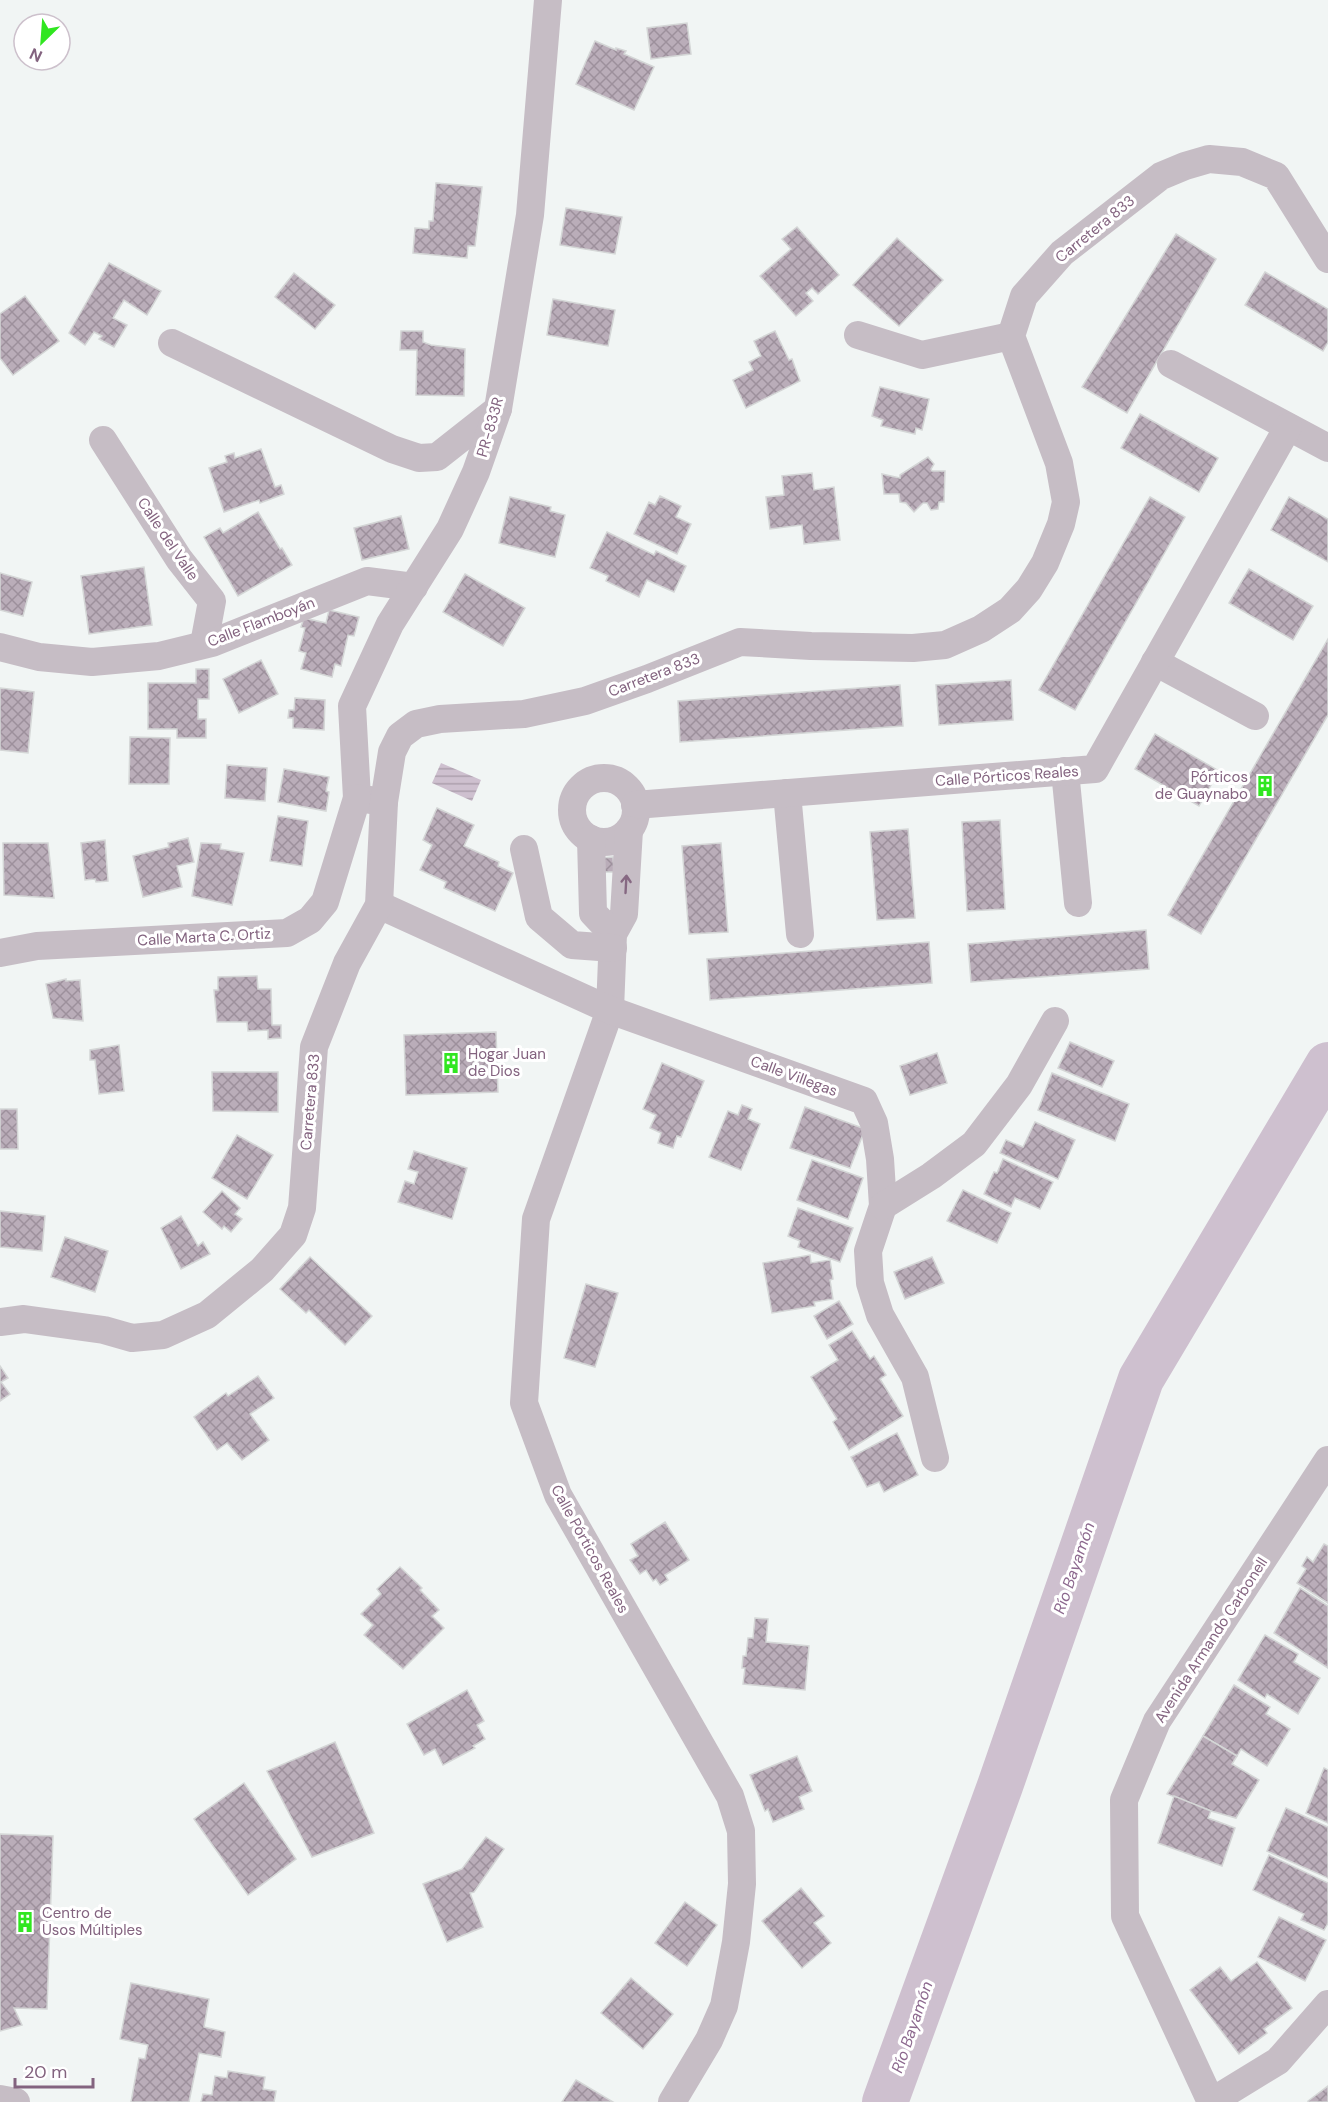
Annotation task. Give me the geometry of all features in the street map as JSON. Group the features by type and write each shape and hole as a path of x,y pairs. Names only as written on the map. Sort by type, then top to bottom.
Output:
{"street":[{"name":"PR-833R","path":"370,800 352,706 390,624 450,529 476,472 498,409 530,215 548,0"},
{"name":"Carretera 833","path":"0,1322 24,1319 104,1330 132,1338 163,1335 207,1315 262,1270 293,1235 302,1208 314,1047 347,963 379,905 370,800 400,736 416,724 440,719 524,714 585,701 740,642 913,648 945,645 981,629 1010,610 1029,589 1045,563 1061,524 1066,501 1059,463 1011,336 1024,296 1062,253 1161,176 1209,159 1242,162 1276,176 1328,259"},
{"path":"858,335 922,355 1011,336"},
{"path":"172,343 392,449 419,458 437,457 498,409"},
{"path":"1171,364 1328,448"},
{"name":"Calle Pórticos Reales","path":"672,2102 710,2040 724,2006 736,1942 742,1884 741,1831 730,1796 558,1496 524,1403 536,1219 610,1010 613,941 624,914 632,818 787,793 1095,769 1288,427"},
{"name":"Calle del Valle","path":"103,440 179,559 212,601 204,644"},
{"name":"Calle Flamboyán","path":"0,647 39,657 92,662 159,656 212,643 367,581 414,587"},
{"path":"1155,662 1255,716"},
{"path":"1065,771 1078,903"},
{"path":"603,778 613,780 623,784 630,792 632,818 621,837 601,842 582,833 575,824 572,804 584,786 593,780 603,778"},
{"path":"787,793 800,934"},
{"name":"Calle Marta C. Ortiz","path":"0,953 37,945 286,933 310,920 325,902 370,800"},
{"path":"524,849 539,917 572,945 613,941 593,913 591,839"},
{"name":"Calle Villegas","path":"379,905 610,1010 864,1101 874,1123 880,1159 883,1206 868,1251 870,1283 880,1315 915,1377 935,1458"},
{"path":"883,1206 931,1176 974,1144 1019,1085 1055,1021"},
{"name":"Avenida Armando Carbonell","path":"1211,2102 1125,1916 1124,1800 1157,1721 1328,1460"},
{"path":"1211,2102 1278,2061 1328,2004"},
{"path":"0,2099 16,2102"}],"shaded area":[{"path":"441,763 481,780 472,801 432,783"}],"building":[{"path":"687,23 691,54 651,59 647,28"},
{"path":"595,41 616,50 616,48 626,51 624,54 654,67 634,110 576,84"},
{"path":"436,183 482,187 475,246 468,246 467,258 413,253 415,228 429,229 429,221 433,221"},
{"path":"566,208 622,217 615,254 560,245"},
{"path":"797,227 839,275 818,294 812,288 806,293 813,301 796,316 760,276 791,249 782,239"},
{"path":"1176,234 1216,259 1127,413 1082,387"},
{"path":"897,238 943,280 899,326 853,285"},
{"path":"109,263 161,291 147,315 124,300 113,318 127,325 114,347 99,339 102,336 94,332 85,345 69,333"},
{"path":"1265,272 1328,309 1328,342 1323,351 1245,305"},
{"path":"294,273 335,305 315,329 275,297"},
{"path":"25,296 59,341 13,375 0,358 0,314"},
{"path":"553,299 615,310 608,346 547,335"},
{"path":"401,331 423,331 423,342 465,349 464,396 416,395 417,350 400,350"},
{"path":"775,331 789,360 792,359 800,381 746,408 733,380 753,370 749,362 761,356 754,341"},
{"path":"880,387 929,399 922,430 916,428 915,434 881,426 883,420 872,416"},
{"path":"1140,414 1218,458 1199,492 1121,448"},
{"path":"261,449 275,487 281,485 284,494 224,512 209,468 227,462 225,456 234,453 235,458"},
{"path":"928,457 934,464 932,471 945,471 944,502 939,502 938,509 931,510 927,503 923,503 914,512 906,503 900,502 899,494 884,494 882,474 900,478 900,475"},
{"path":"812,473 814,490 834,487 840,540 804,544 802,525 770,529 766,497 784,495 782,476"},
{"path":"660,496 681,506 676,517 691,524 677,554 634,534 649,502 655,505"},
{"path":"510,497 551,507 550,511 565,515 555,557 499,543"},
{"path":"1150,497 1185,517 1075,710 1039,690"},
{"path":"1289,497 1328,519 1328,562 1271,530"},
{"path":"258,512 292,565 238,596 204,537 220,528 223,533"},
{"path":"401,516 409,549 362,560 354,528"},
{"path":"607,532 654,555 656,551 686,566 674,592 647,580 639,597 606,581 608,576 590,568"},
{"path":"144,567 152,625 89,634 81,576"},
{"path":"1249,569 1313,606 1293,640 1229,603"},
{"path":"0,573 32,582 23,616 0,610"},
{"path":"465,574 525,608 503,646 443,612"},
{"path":"329,610 359,617 354,636 348,635 341,666 335,664 332,677 301,669 306,653 299,651 305,628 301,627 304,618 326,623"},
{"name":"Pórticos de Guaynabo","path":"1328,639 1328,715 1201,934 1168,915"},
{"path":"261,660 278,694 239,713 223,679"},
{"path":"196,669 209,669 209,699 198,699 198,719 206,719 206,738 177,738 177,729 148,729 148,683 196,683"},
{"path":"1011,680 1013,720 939,725 936,685"},
{"path":"900,685 903,726 680,742 678,701"},
{"path":"0,688 34,692 28,753 0,750"},
{"path":"295,698 325,700 324,730 293,728 293,718 288,718 289,710 294,710"},
{"name":"Pórticos de Guaynabo","path":"1155,734 1219,771 1199,806 1135,769"},
{"path":"130,737 170,738 169,784 129,784"},
{"path":"227,765 267,768 265,801 225,798"},
{"path":"284,769 329,777 326,811 278,802"},
{"path":"437,808 474,825 464,846 499,862 498,866 513,873 495,911 444,888 446,882 420,870 432,845 423,840"},
{"path":"278,816 308,821 302,866 270,861"},
{"path":"1000,820 1005,909 967,911 962,822"},
{"path":"908,829 915,918 877,920 870,832"},
{"path":"188,838 194,862 177,866 182,887 143,897 133,856 169,847 168,843"},
{"path":"105,840 108,881 85,880 81,843"},
{"path":"3,843 48,843 54,898 4,895"},
{"path":"201,843 221,844 220,849 244,853 232,905 192,896"},
{"path":"721,843 728,932 689,934 682,846"},
{"path":"613,857 614,872 602,872 601,858"},
{"path":"1146,930 1149,969 971,982 968,944"},
{"path":"929,942 932,983 710,1000 707,959"},
{"path":"257,976 258,989 271,989 272,1025 281,1025 281,1038 268,1039 268,1030 248,1031 247,1022 217,1022 214,990 218,990 218,977"},
{"path":"66,979 66,981 80,980 83,1021 53,1018 46,984"},
{"name":"Hogar Juan de Dios","path":"496,1032 498,1092 406,1095 404,1035"},
{"path":"1070,1042 1114,1061 1102,1087 1058,1068"},
{"path":"119,1045 124,1091 99,1094 95,1060 90,1060 90,1050"},
{"path":"937,1053 947,1083 910,1095 900,1066"},
{"path":"662,1063 704,1081 681,1137 677,1136 673,1148 658,1143 661,1133 650,1128 656,1115 643,1109"},
{"path":"212,1072 278,1072 278,1112 213,1111"},
{"path":"1052,1073 1129,1104 1115,1141 1038,1110"},
{"path":"742,1105 752,1109 748,1119 760,1124 741,1170 709,1157 728,1111 738,1115"},
{"path":"805,1107 865,1129 850,1168 790,1148"},
{"path":"0,1109 17,1109 18,1149 0,1149"},
{"path":"1035,1122 1075,1140 1058,1179 1000,1153 1006,1140 1023,1147"},
{"path":"237,1135 273,1155 247,1199 212,1178"},
{"path":"414,1151 467,1168 452,1219 398,1202 405,1181 414,1184 418,1172 408,1169"},
{"path":"1003,1159 1053,1182 1040,1209 1015,1198 1011,1207 984,1194"},
{"path":"812,1160 863,1178 848,1219 797,1200"},
{"path":"963,1190 1011,1213 997,1243 947,1221"},
{"path":"222,1191 240,1208 235,1214 242,1219 231,1232 224,1226 222,1229 203,1212"},
{"path":"798,1208 853,1228 840,1262 798,1247 800,1241 788,1236"},
{"path":"0,1211 45,1216 42,1251 0,1247"},
{"path":"181,1216 198,1246 203,1242 210,1254 181,1269 161,1228"},
{"path":"65,1237 108,1251 95,1292 51,1277"},
{"path":"810,1255 811,1263 830,1260 833,1299 814,1302 815,1306 772,1313 763,1263"},
{"path":"310,1257 372,1316 345,1345 309,1310 306,1313 280,1289"},
{"path":"932,1257 944,1283 905,1299 894,1272"},
{"path":"586,1284 618,1293 595,1367 564,1358"},
{"path":"839,1301 853,1324 827,1339 814,1316"},
{"path":"852,1331 870,1359 874,1356 886,1375 880,1379 903,1416 849,1450 833,1422 837,1419 811,1377 838,1360 829,1345"},
{"path":"0,1366 8,1378 1,1382 10,1394 0,1401"},
{"path":"258,1376 274,1398 250,1414 269,1440 242,1460 227,1443 217,1450 194,1417 226,1393 228,1396"},
{"path":"897,1433 918,1475 884,1492 879,1482 867,1487 851,1457"},
{"path":"665,1522 689,1560 665,1575 668,1580 660,1585 656,1579 653,1581 646,1570 640,1574 630,1560 638,1556 631,1544"},
{"path":"1324,1544 1328,1546 1328,1603 1297,1583 1306,1569 1302,1566 1307,1557 1313,1562"},
{"path":"400,1567 422,1588 420,1590 439,1610 432,1616 444,1628 403,1669 364,1635 373,1625 361,1614 381,1594 377,1589"},
{"path":"1300,1588 1328,1606 1328,1668 1274,1633"},
{"path":"755,1618 768,1619 766,1642 809,1646 805,1690 743,1684 745,1668 742,1668 743,1656 746,1656 748,1638 753,1638"},
{"path":"1265,1635 1298,1654 1294,1662 1320,1678 1298,1714 1267,1694 1265,1698 1238,1680"},
{"path":"1234,1685 1270,1707 1266,1714 1290,1729 1267,1766 1241,1749 1237,1756 1203,1736"},
{"path":"467,1690 484,1721 477,1725 485,1739 473,1746 475,1748 443,1765 435,1749 424,1755 407,1724"},
{"path":"1203,1736 1237,1756 1232,1764 1259,1780 1236,1818 1167,1794"},
{"path":"335,1742 374,1833 312,1857 267,1771"},
{"path":"797,1756 812,1791 799,1797 804,1809 773,1822 768,1809 765,1811 750,1775"},
{"path":"1324,1768 1328,1770 1328,1823 1306,1813"},
{"path":"244,1783 296,1859 248,1895 194,1819"},
{"path":"1174,1796 1211,1811 1208,1818 1235,1828 1222,1866 1158,1843"},
{"path":"1286,1808 1328,1827 1328,1878 1267,1851"},
{"name":"Centro de Usos Múltiples","path":"0,1834 53,1836 47,2009 14,2008 22,2025 0,2031"},
{"path":"486,1837 504,1849 474,1892 470,1893 483,1927 447,1942 423,1884 462,1869"},
{"path":"1269,1855 1328,1883 1328,1923 1324,1930 1301,1920 1304,1914 1253,1890"},
{"path":"801,1888 824,1916 814,1923 831,1943 802,1968 762,1921"},
{"path":"685,1902 717,1925 687,1966 655,1943"},
{"path":"1279,1917 1326,1940 1305,1981 1258,1957"},
{"path":"1257,1962 1292,2008 1264,2029 1267,2033 1239,2054 1190,1990 1220,1967 1231,1981"},
{"path":"631,1978 673,2014 643,2049 601,2013"},
{"name":"Centro de Usos Múltiples","path":"131,1983 209,1999 204,2027 225,2032 221,2057 199,2053 189,2102 131,2102 139,2058 145,2059 148,2045 120,2039"},
{"path":"228,2071 265,2077 263,2089 276,2091 274,2102 201,2102 203,2094 212,2095 215,2076 227,2078"},
{"path":"576,2080 613,2102 562,2102"},
{"path":"1328,2086 1328,2102 1308,2102 1308,2101"}],"waterway":[{"name":"Río Bayamón","path":"885,2102 1000,1786 1141,1379 1328,1065"}],"place":[{"name":"Pórticos de Guaynabo","path":"1265,786"},
{"name":"Hogar Juan de Dios","path":"451,1063"},
{"name":"Centro de Usos Múltiples","path":"25,1922"}]}
